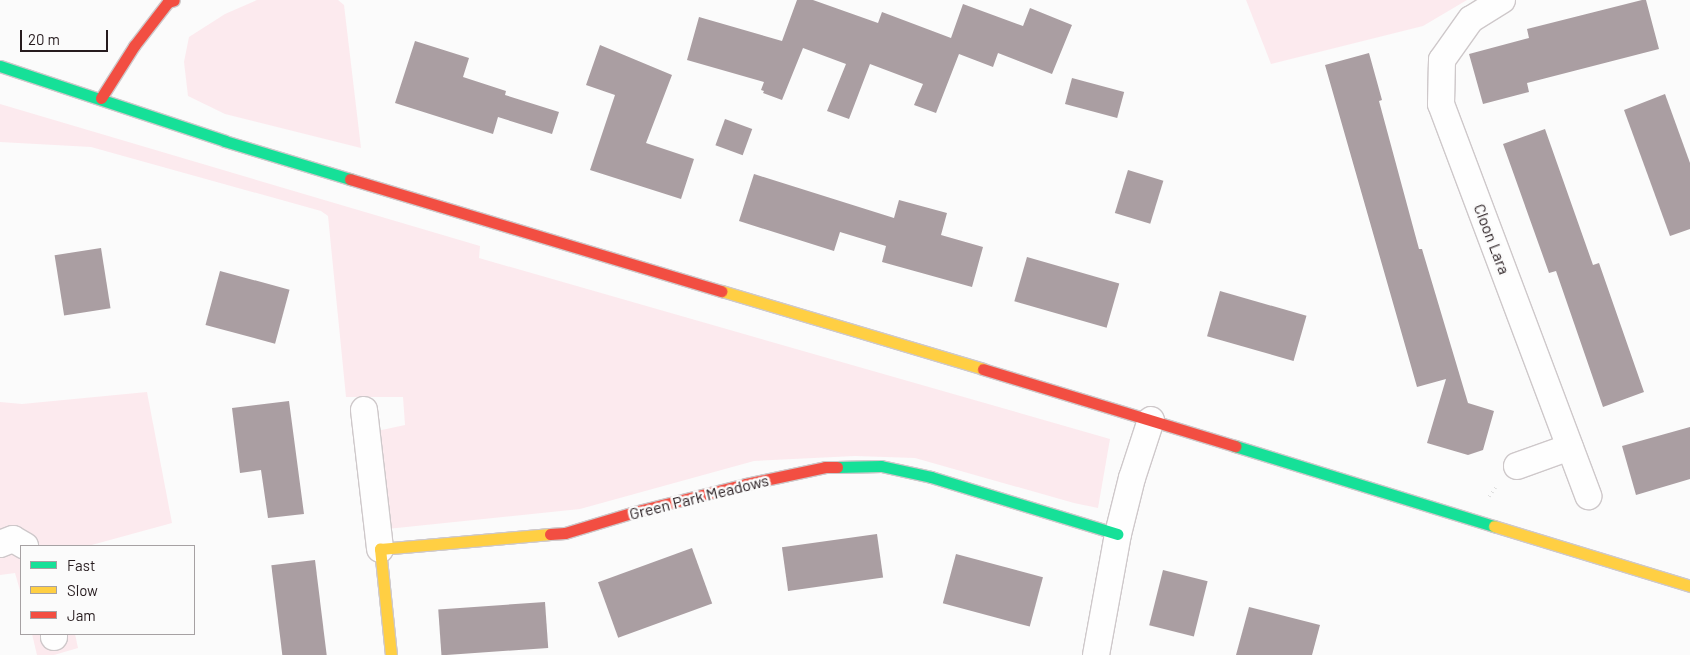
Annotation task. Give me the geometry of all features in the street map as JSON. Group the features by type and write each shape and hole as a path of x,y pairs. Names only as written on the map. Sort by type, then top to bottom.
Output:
{"main road":[{"path":"101,98 134,46 168,2 174,0"},
{"path":"0,66 101,98 225,141 1151,420 1690,586"},
{"name":"Green Park Meadows","path":"380,549 565,533 638,511 825,467 881,466 931,477 1118,534"},
{"path":"380,549 391,655"}],"street":[{"name":"Cloon Lara","path":"1502,0 1471,20 1442,60 1441,104 1588,496"},
{"path":"364,410 380,549"},
{"path":"1096,655 1118,534 1132,478 1151,420"},
{"path":"1517,466 1570,447"},
{"path":"0,544 13,539 23,545"}],"path":[{"path":"1478,520 1492,490 1517,466"}],"shaded area":[{"path":"257,0 338,0 344,5 361,148 225,114 188,96 184,62 189,37 225,14"},
{"path":"1246,0 1467,0 1423,26 1271,64"},
{"path":"0,104 480,246 479,258 1110,439 1098,508 1074,503 915,458 855,456 754,461 580,509 387,529 377,431 405,425 403,397 346,397 328,216 321,211 91,147 0,142"},
{"path":"147,392 172,523 92,545 20,545 20,590 15,573 0,575 0,402 22,404"},
{"path":"32,635 75,635 78,648 54,655 37,655"}],"building":[{"path":"797,0 813,0 878,23 882,12 951,38 963,4 1023,26 1030,8 1072,25 1052,74 998,53 993,67 959,54 936,113 914,105 923,84 870,64 849,119 827,111 846,64 803,48 782,100 763,93 764,91 761,90 764,82 687,60 699,17 782,41"},
{"path":"1646,0 1659,49 1527,83 1529,92 1483,104 1469,54 1529,38 1527,29"},
{"path":"415,41 469,58 463,77 506,91 505,95 559,112 552,134 498,117 493,134 395,103"},
{"path":"600,45 672,75 646,143 694,159 681,199 590,170 615,95 586,85"},
{"path":"1369,53 1382,100 1379,101 1419,249 1422,249 1468,403 1494,411 1483,450 1468,455 1427,443 1446,379 1417,387 1325,65"},
{"path":"1072,78 1124,92 1117,118 1065,104"},
{"path":"1665,94 1690,163 1690,229 1670,236 1624,110"},
{"path":"725,119 752,129 743,155 715,145"},
{"path":"1545,129 1593,265 1599,263 1644,392 1603,407 1556,271 1549,273 1503,144"},
{"path":"1128,170 1163,181 1150,224 1115,213"},
{"path":"754,174 894,218 899,200 947,213 941,235 983,247 972,287 882,262 886,246 840,232 834,251 739,221"},
{"path":"101,248 111,308 64,316 55,255"},
{"path":"1027,257 1119,283 1107,328 1014,301"},
{"path":"220,271 290,290 275,344 206,325"},
{"path":"1220,291 1307,316 1294,361 1207,336"},
{"path":"289,401 304,514 268,518 261,470 240,473 232,408"},
{"path":"1690,427 1690,479 1636,495 1622,446"},
{"path":"877,534 883,578 788,591 782,547"},
{"path":"692,548 712,603 618,638 598,582"},
{"path":"956,554 1043,577 1030,627 943,603"},
{"path":"315,560 327,655 282,655 271,565"},
{"path":"1163,570 1208,581 1194,636 1149,625"},
{"path":"545,602 548,648 441,655 438,609"},
{"path":"1249,607 1320,625 1312,655 1236,655"}],"traffic: fast":[{"path":"0,66 225,141 350,179"},
{"path":"1235,446 1494,526"},
{"path":"837,467 881,466 931,477 1118,534"}],"traffic: slow":[{"path":"722,291 983,369"},
{"path":"1494,526 1690,586"},
{"path":"391,655 380,549 550,534"}],"traffic: jam":[{"path":"101,98 134,46 168,2 174,0"},
{"path":"350,179 722,291"},
{"path":"983,369 1235,446"},
{"path":"550,534 565,533 638,511 746,484 825,467 837,467"}]}
